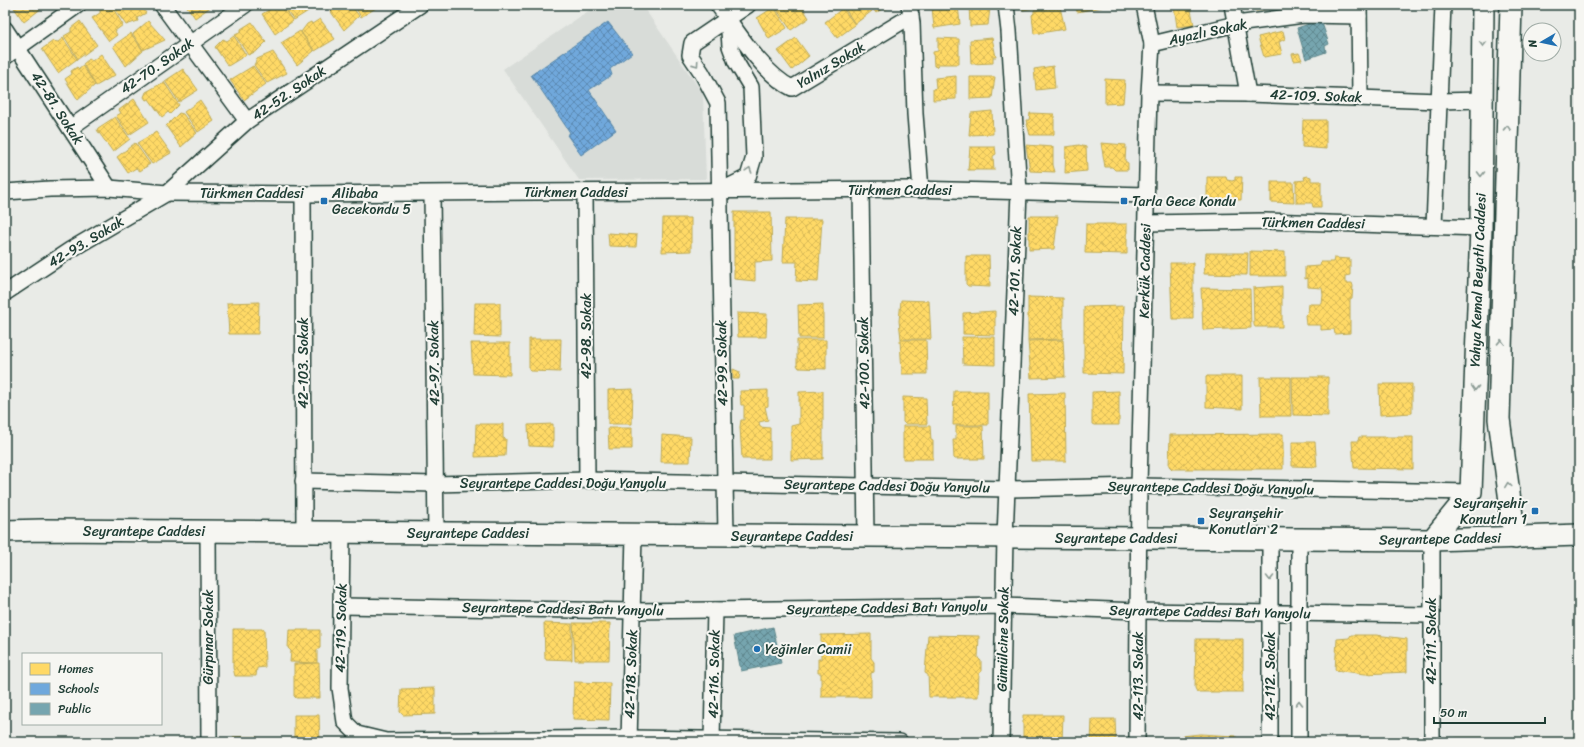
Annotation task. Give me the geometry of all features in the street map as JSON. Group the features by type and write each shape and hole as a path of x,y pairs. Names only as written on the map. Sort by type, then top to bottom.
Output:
{"street":[{"path":"5,57 78,5"},
{"path":"162,5 247,121"},
{"name":"42-70. Sokak","path":"70,128 190,42 245,5"},
{"name":"42-52. Sokak","path":"168,193 247,121 420,5"},
{"path":"718,5 728,18 730,46 736,62 751,87 754,157 748,177 719,191"},
{"name":"42-99. Sokak","path":"726,535 718,103 702,73 690,55 692,43 748,5"},
{"name":"42-101. Sokak","path":"1005,537 1018,192 1009,31 1006,5"},
{"name":"Kerkük Caddesi","path":"1139,538 1146,195 1152,44 1144,5"},
{"path":"1232,5 1248,94"},
{"path":"1434,226 1443,5"},
{"name":"Yahya Kemal Beyatlı Caddesi","path":"1471,492 1481,228 1484,5"},
{"name":"Yahya Kemal Beyatlı Caddesi","path":"1511,5 1499,420 1515,538"},
{"path":"910,11 921,190"},
{"name":"Yalnız Sokak","path":"728,18 767,71 783,84 792,88 910,11"},
{"path":"1359,11 1360,98"},
{"name":"Ayazlı Sokak","path":"1152,44 1236,24 1304,15 1359,11"},
{"name":"42-81. Sokak","path":"5,29 109,188"},
{"name":"42-109. Sokak","path":"1149,93 1248,94 1439,101 1482,100"},
{"name":"Türkmen Caddesi","path":"5,192 109,188 168,193 303,194 921,190 1146,195"},
{"name":"42-100. Sokak","path":"861,190 866,536"},
{"name":"42-98. Sokak","path":"585,192 586,480"},
{"name":"42-93. Sokak","path":"5,293 70,250 168,193"},
{"name":"42-103. Sokak","path":"303,194 304,532"},
{"name":"42-97. Sokak","path":"432,194 436,533"},
{"name":"Türkmen Caddesi","path":"1146,223 1265,221 1481,228"},
{"name":"Seyrantepe Caddesi Doğu Yanyolu","path":"304,481 435,484 586,480 865,487 1007,488 1139,486 1471,492"},
{"path":"1432,540 1471,492"},
{"name":"Seyrantepe Caddesi","path":"5,532 50,530 1432,540 1579,535"},
{"name":"Gürpınar Sokak","path":"208,532 209,742"},
{"name":"42-119. Sokak","path":"342,532 340,688 345,722 357,734 386,741 628,740"},
{"name":"42-118. Sokak","path":"628,740 634,534"},
{"name":"Gümülcine Sokak","path":"1001,742 1005,537"},
{"name":"42-113. Sokak","path":"1137,742 1139,538"},
{"name":"42-112. Sokak","path":"1270,539 1270,742"},
{"name":"42-112. Sokak","path":"1299,539 1299,742"},
{"name":"42-111. Sokak","path":"1432,540 1432,742"},
{"name":"Seyrantepe Caddesi Batı Yanyolu","path":"342,606 632,611 1004,606 1138,611 1431,615"},
{"name":"42-116. Sokak","path":"712,739 715,610"},
{"path":"628,740 712,739 900,742"}],"shaded area":[{"path":"597,5 642,5 703,94 706,179 579,180 503,69"}],"building: Homes":[{"path":"12,5 39,5 42,8 24,22"},
{"path":"104,5 106,8 111,5 123,25 115,31 117,35 109,41 92,18 100,13 100,9"},
{"path":"112,5 140,5 146,13 137,18 138,21 126,25"},
{"path":"186,5 211,5 212,6 195,18"},
{"path":"277,5 281,5 293,21 275,34 262,14"},
{"path":"283,5 311,5 313,8 294,20"},
{"path":"351,5 359,16 344,30 331,12 332,6"},
{"path":"354,5 381,5 361,17"},
{"path":"777,5 801,5 809,18 791,30 775,7"},
{"path":"847,5 868,5 872,11 855,24 844,7"},
{"path":"870,5 891,5 876,13"},
{"path":"942,5 958,5 960,24 934,28 932,7"},
{"path":"969,5 986,5 987,8 990,8 988,25 970,26"},
{"path":"1022,5 1047,5 1047,6 1023,10"},
{"path":"1076,5 1102,5 1102,7 1077,12"},
{"path":"1190,5 1194,25 1177,27 1174,6"},
{"path":"1250,5 1278,6 1256,11 1255,8 1250,8"},
{"path":"1427,5 1427,7 1385,6"},
{"path":"774,7 787,28 769,39 757,18"},
{"path":"1060,7 1065,29 1034,34 1032,15 1034,10"},
{"path":"843,8 855,25 837,38 825,22"},
{"path":"320,19 335,39 315,51 301,32 307,24 311,22 312,24"},
{"path":"80,21 97,45 78,59 64,36 71,32 71,28"},
{"path":"148,21 165,40 143,50 133,34"},
{"path":"252,22 266,42 257,51 248,55 235,35 241,32 241,29"},
{"path":"300,31 314,51 297,65 281,43"},
{"path":"1283,31 1285,39 1279,42 1282,54 1264,57 1258,37"},
{"path":"131,33 143,51 126,66 113,46"},
{"path":"234,36 246,55 228,66 215,47 223,39 227,41"},
{"path":"63,38 77,59 58,73 42,49 53,41 58,42"},
{"path":"796,38 809,56 792,70 778,51"},
{"path":"938,38 959,39 959,64 938,64 937,67 934,66 933,52 938,51"},
{"path":"992,38 996,57 993,57 993,63 971,64 970,40"},
{"path":"273,52 287,73 267,83 254,65 257,59"},
{"path":"1299,53 1302,60 1294,61 1292,54"},
{"path":"101,54 115,75 96,86 83,64 89,59 92,61"},
{"path":"83,66 95,85 78,100 65,79 72,74 71,71 77,67 79,69"},
{"path":"253,66 266,84 244,100 230,80"},
{"path":"1053,66 1055,88 1036,90 1034,69"},
{"path":"183,69 198,90 179,102 165,81"},
{"path":"956,76 956,99 933,100 933,89 936,88 935,78"},
{"path":"970,77 995,77 992,98 970,99"},
{"path":"1105,79 1125,80 1123,103 1105,104"},
{"path":"164,82 179,105 170,114 168,112 162,117 149,99 146,100 144,97 146,92"},
{"path":"134,99 149,122 129,135 116,116 121,113 119,110"},
{"path":"200,100 214,121 198,132 184,112"},
{"path":"992,111 993,134 969,135 971,113"},
{"path":"179,113 183,114 197,133 181,147 166,126"},
{"path":"1030,113 1054,114 1054,135 1030,135 1026,120 1029,120"},
{"path":"115,117 130,139 113,152 97,130"},
{"path":"1303,120 1326,120 1326,149 1302,147"},
{"path":"156,132 171,153 152,164 137,143"},
{"path":"135,143 150,164 140,171 136,168 128,173 117,157"},
{"path":"1101,143 1126,145 1125,161 1128,163 1128,170 1115,170 1112,167 1105,167"},
{"path":"1026,145 1053,147 1053,165 1055,172 1030,171"},
{"path":"1079,145 1086,147 1087,171 1065,173 1066,147"},
{"path":"970,147 995,147 996,154 993,156 994,170 968,170"},
{"path":"1207,177 1226,177 1227,180 1232,181 1235,180 1235,177 1242,177 1241,200 1207,199"},
{"path":"1304,177 1311,177 1311,181 1321,181 1321,207 1313,207 1312,203 1296,203 1296,181 1305,180"},
{"path":"1271,182 1293,182 1294,203 1271,202"},
{"path":"734,212 771,212 772,261 755,262 755,281 734,279"},
{"path":"1029,216 1058,216 1054,249 1029,250"},
{"path":"663,218 691,218 691,251 662,252"},
{"path":"785,219 822,219 818,282 796,281 797,262 783,262"},
{"path":"1086,224 1127,224 1127,254 1085,253"},
{"path":"608,233 637,235 636,247 609,246"},
{"path":"1250,251 1285,252 1285,276 1250,276"},
{"path":"1206,253 1248,253 1247,275 1204,274"},
{"path":"966,256 989,256 990,287 968,286 966,284"},
{"path":"1334,258 1350,259 1350,275 1345,276 1345,283 1352,283 1353,286 1352,298 1350,299 1350,333 1335,334 1334,329 1321,330 1321,325 1306,325 1305,315 1308,312 1309,304 1322,304 1323,295 1322,288 1308,287 1308,278 1305,279 1305,267 1320,266 1321,262 1333,262"},
{"path":"1170,263 1193,263 1193,319 1172,319"},
{"path":"1282,286 1282,327 1255,327 1253,288"},
{"path":"1201,288 1250,289 1251,328 1203,330"},
{"path":"1028,297 1063,298 1063,339 1028,340"},
{"path":"901,300 929,301 931,339 901,339 899,321"},
{"path":"259,302 258,334 229,334 227,303"},
{"path":"475,303 500,303 500,337 474,336"},
{"path":"823,304 823,338 799,338 798,305"},
{"path":"1124,306 1123,374 1084,373 1084,307"},
{"path":"995,311 995,335 963,334 963,313"},
{"path":"737,313 767,314 766,337 738,337"},
{"path":"962,337 995,337 995,365 963,364"},
{"path":"529,339 561,339 560,372 531,371 529,369"},
{"path":"797,340 826,340 826,369 799,368 797,365"},
{"path":"900,340 926,340 927,374 902,374"},
{"path":"1063,340 1065,377 1031,378 1028,341"},
{"path":"471,343 510,343 510,375 473,374"},
{"path":"733,369 740,372 739,379 733,379"},
{"path":"1206,376 1242,376 1242,409 1206,407"},
{"path":"1260,377 1291,377 1291,416 1261,416"},
{"path":"1292,377 1328,377 1328,416 1293,415"},
{"path":"1379,384 1412,384 1412,413 1380,415"},
{"path":"633,389 632,424 608,424 608,390"},
{"path":"768,390 768,406 765,407 768,420 759,422 760,427 770,428 770,459 742,459 740,427 741,420 744,420 744,405 741,405 740,391"},
{"path":"823,391 823,459 791,460 791,426 799,424 799,392"},
{"path":"954,391 988,391 988,425 953,425"},
{"path":"1119,391 1119,425 1092,424 1092,392"},
{"path":"1065,393 1066,461 1031,461 1029,394"},
{"path":"903,397 926,398 927,424 905,424 903,422"},
{"path":"476,424 503,424 503,438 506,439 505,456 475,457"},
{"path":"553,424 553,447 529,446 528,425"},
{"path":"903,426 930,426 931,440 933,441 933,459 903,459"},
{"path":"956,426 983,426 984,459 954,459 953,440 956,440"},
{"path":"608,428 632,428 632,449 609,449"},
{"path":"1283,434 1283,469 1172,469 1169,466 1170,435"},
{"path":"662,435 691,437 690,462 661,462"},
{"path":"1359,437 1413,437 1413,469 1354,468 1352,441 1358,441"},
{"path":"1292,442 1315,442 1317,467 1292,466"},
{"path":"544,623 572,624 572,660 545,659"},
{"path":"573,623 610,623 609,660 575,660"},
{"path":"233,629 264,629 265,667 257,668 256,676 235,676 233,668"},
{"path":"289,630 320,630 320,648 317,650 317,663 290,662 291,651 288,648"},
{"path":"871,634 871,658 874,662 874,672 871,673 871,697 821,697 821,673 818,673 818,659 821,659 821,635"},
{"path":"928,635 979,636 978,658 981,661 981,672 979,673 978,697 929,697 928,675 925,673"},
{"path":"1351,635 1376,635 1407,639 1407,672 1365,674 1335,670 1337,639 1349,638"},
{"path":"1196,639 1243,639 1243,692 1197,692 1195,688"},
{"path":"319,663 320,698 296,698 294,696 294,664"},
{"path":"574,682 610,683 609,720 573,719"},
{"path":"435,688 435,714 403,715 400,712 401,689"},
{"path":"294,715 319,715 320,742 294,742"},
{"path":"1023,715 1063,715 1062,742 1023,742"},
{"path":"1092,719 1115,719 1116,742 1091,742"},
{"path":"1200,734 1236,736 1236,742 1182,742 1181,736"},
{"path":"234,737 257,737 257,742 233,742"},
{"path":"1456,738 1485,738 1485,742 1456,742"}],"building: Schools":[{"path":"608,22 632,53 610,69 612,75 589,90 616,130 581,155 567,135 570,133 569,131 531,75"}],"building: Public":[{"path":"1321,20 1329,44 1325,46 1326,52 1306,59 1297,28"},
{"name":"Yeğinler Camii","path":"773,627 781,663 741,671 734,636"}],"place":[{"name":"Alibaba Gecekondu 5","path":"324,201"},
{"name":"Tarla Gece Kondu","path":"1124,201"},
{"name":"Seyranşehir Konutları 1","path":"1535,511"},
{"name":"Seyranşehir Konutları 2","path":"1201,521"},
{"name":"Yeğinler Camii","path":"757,649"}]}
